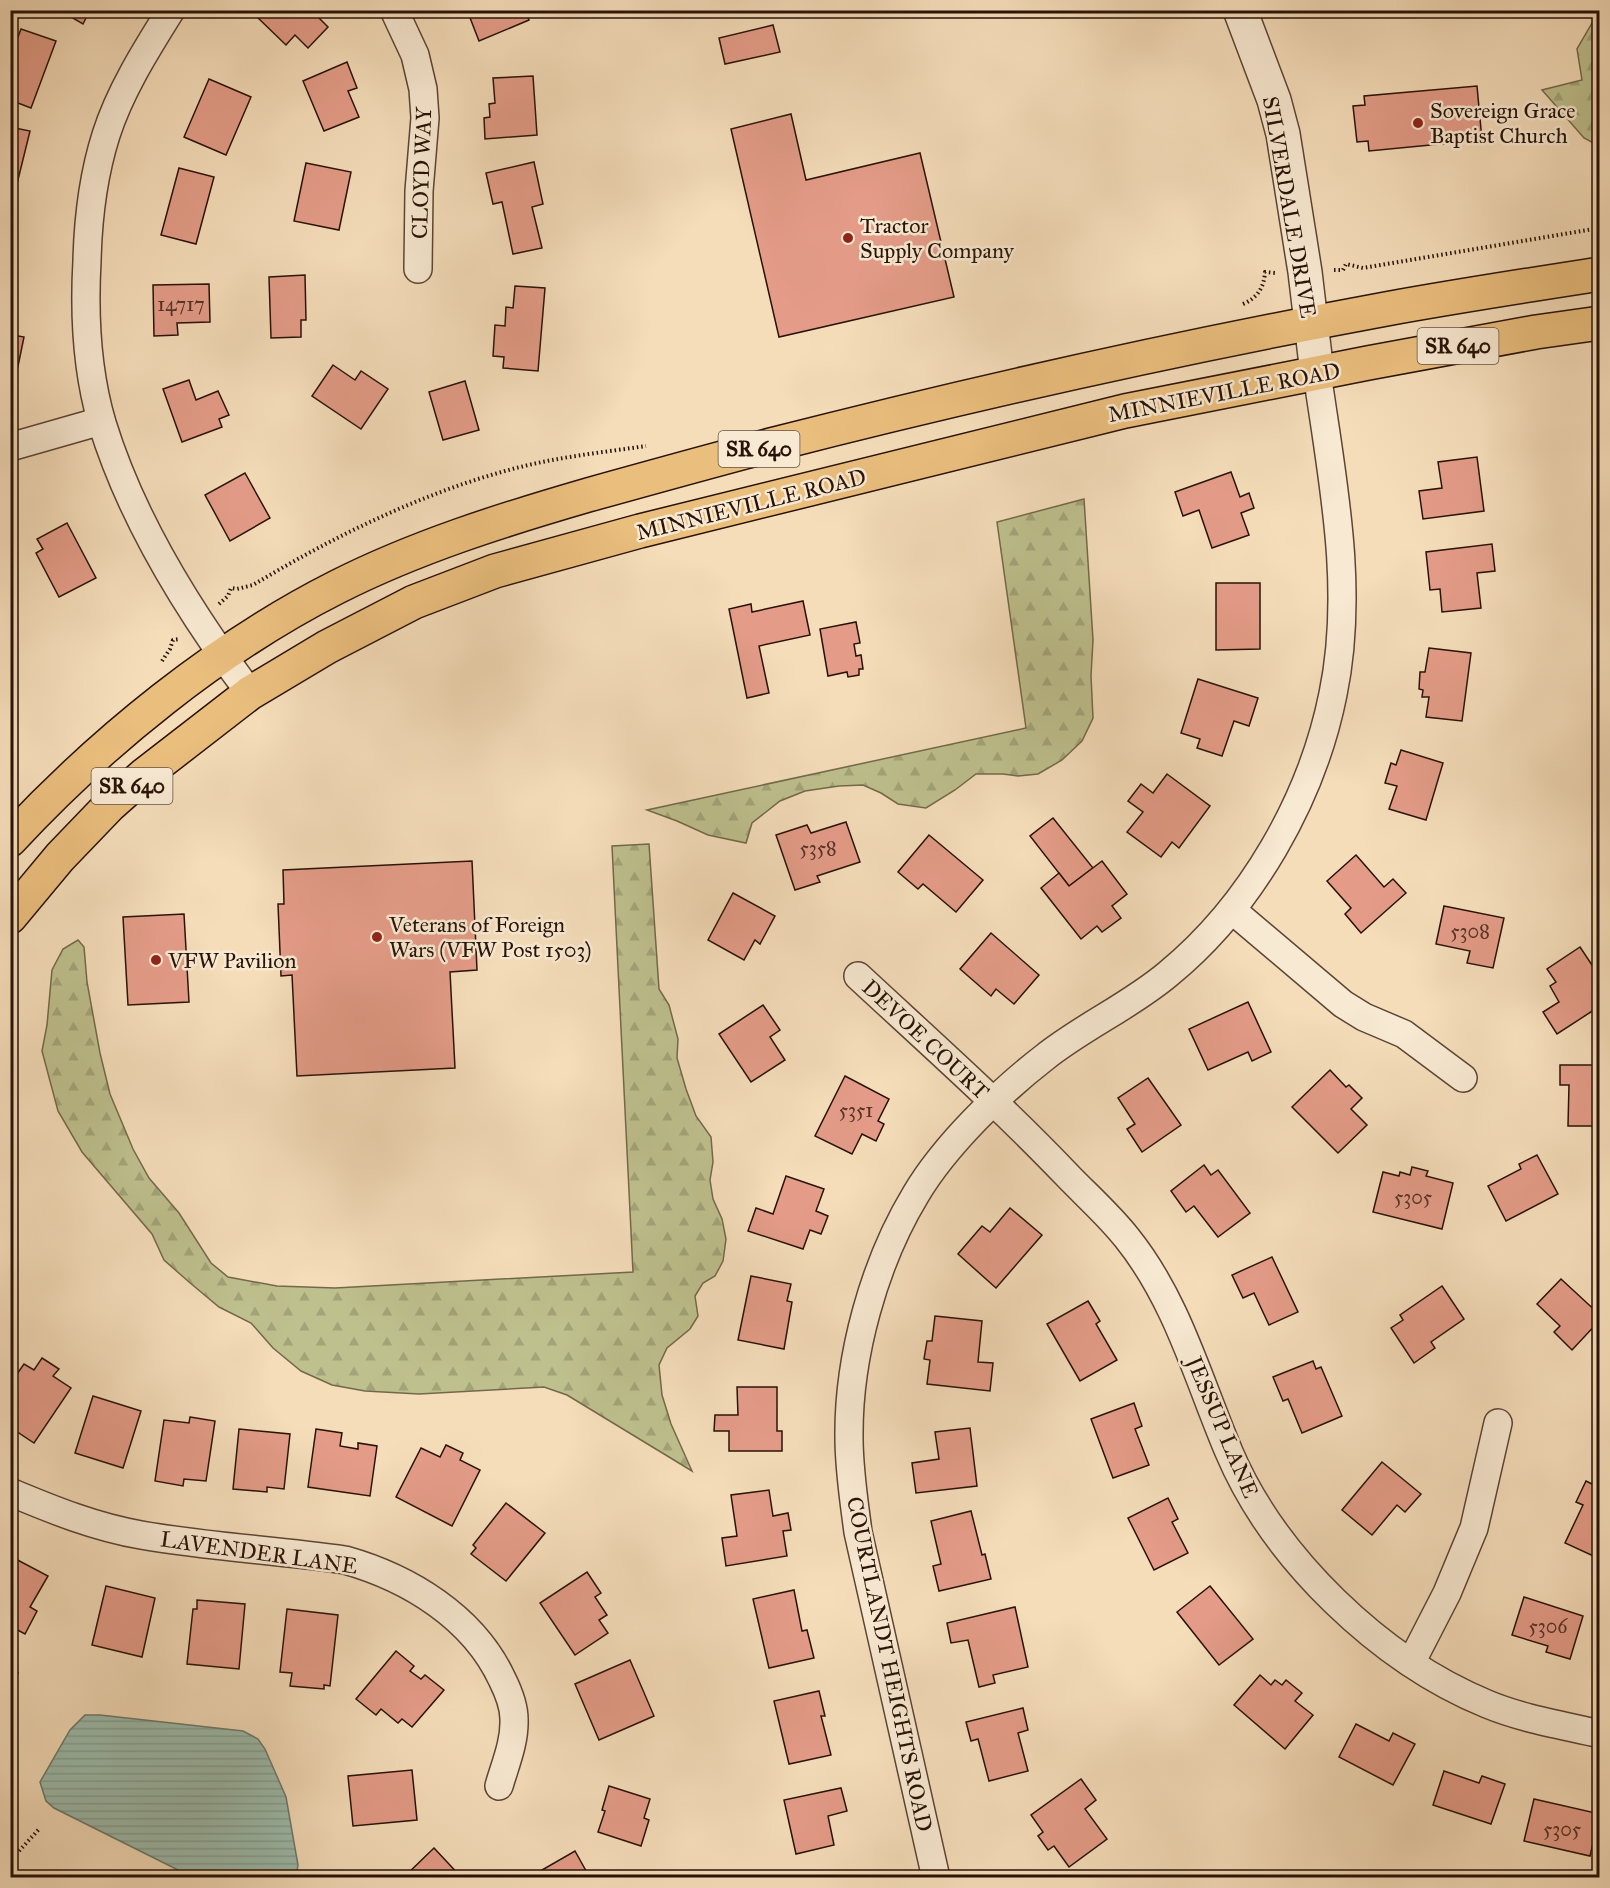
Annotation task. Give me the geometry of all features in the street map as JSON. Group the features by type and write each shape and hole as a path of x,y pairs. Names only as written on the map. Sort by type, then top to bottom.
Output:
{"main road":[{"name":"SR 640","path":"10,840 72,777 120,734 223,656 281,618 343,584 412,554 502,521 694,465 933,403 1254,334 1387,309 1599,274"},
{"name":"MINNIEVILLE ROAD","path":"10,917 60,857 109,806 144,775 250,693 327,646 414,602 495,571 640,531 1125,411 1536,332 1599,323"}],"street":[{"path":"171,10 148,46 124,92 106,135 94,187 88,233 85,292 89,355 102,422 122,479 152,541 182,593 250,693"},
{"name":"CLOYD WAY","path":"394,10 415,54 423,89 425,118 419,191 418,269"},
{"name":"SILVERDALE DRIVE","path":"1240,10 1274,100 1282,134 1304,266 1317,373"},
{"name":"COURTLANDT HEIGHTS ROAD","path":"936,1878 858,1532 850,1457 852,1387 860,1337 900,1222 936,1165 962,1134 1043,1058 1081,1030 1141,994 1191,954 1232,910 1253,882 1294,809 1318,748 1333,696 1342,642 1341,579 1336,509 1317,373"},
{"path":"10,447 102,422"},
{"path":"1232,910 1343,1004 1364,1017 1404,1034 1463,1078"},
{"name":"DEVOE COURT","path":"858,976 994,1103"},
{"name":"JESSUP LANE","path":"994,1103 1027,1133 1128,1239 1159,1287 1187,1344 1228,1450 1260,1513 1298,1562 1341,1608 1411,1663 1488,1704 1520,1715 1599,1734"},
{"path":"1411,1663 1447,1593 1474,1528 1498,1423"},
{"name":"LAVENDER LANE","path":"10,1492 55,1511 139,1535 345,1560 369,1567 417,1590 471,1632 497,1668 506,1686 514,1719 510,1747 499,1786"}],"path":[{"path":"1342,270 1346,264 1363,268 1599,228"},
{"path":"228,596 231,588 237,589 253,585 354,530 448,490 542,462 652,445"},
{"path":"10,1861 40,1828"}],"green space":[{"path":"1596,11 1600,11 1599,146 1584,138 1542,90 1582,80 1577,49 1596,16"},
{"path":"1084,499 1093,640 1091,676 1093,718 1082,741 1062,760 1038,774 1018,776 976,774 926,808 898,804 863,785 805,791 780,801 752,823 746,843 708,835 647,810 1026,728 997,522"},
{"path":"649,844 659,989 669,1005 678,1039 677,1058 686,1089 696,1116 711,1137 713,1162 710,1180 713,1199 722,1219 726,1239 723,1261 715,1276 703,1283 695,1296 698,1316 690,1329 667,1348 659,1365 662,1395 671,1424 692,1471 567,1395 544,1387 419,1394 365,1391 332,1385 301,1371 273,1348 251,1323 219,1307 164,1260 152,1234 82,1152 58,1111 42,1051 52,970 63,949 78,940 84,947 87,982 110,1094 133,1149 149,1178 179,1213 211,1263 228,1277 277,1286 335,1288 633,1272 612,846"}],"shaded area":[{"path":"85,1715 243,1731 258,1739 265,1749 286,1797 298,1865 296,1877 192,1877 54,1808 46,1801 40,1782 70,1730"}],"building":[{"path":"59,10 90,10 83,24"},
{"path":"262,10 311,10 328,27 308,48 295,35 286,45 256,16"},
{"path":"467,10 525,10 529,20 479,41"},
{"path":"773,25 780,52 725,64 719,38"},
{"path":"21,29 56,41 31,108 10,100 10,58"},
{"path":"347,62 357,88 348,91 359,117 324,131 303,81"},
{"path":"533,76 537,135 485,139 484,118 490,117 489,104 495,103 493,78"},
{"path":"209,79 251,97 226,155 184,137"},
{"name":"Sovereign Grace Baptist Church","path":"1477,86 1482,140 1369,151 1368,141 1357,142 1353,106 1365,105 1364,96"},
{"name":"Tractor Supply Company","path":"791,114 806,180 920,153 954,297 779,337 731,129"},
{"path":"10,127 30,131 17,184 10,183"},
{"path":"534,162 543,204 532,207 542,248 513,254 502,202 493,204 486,173"},
{"path":"306,163 351,172 339,230 294,221"},
{"path":"179,168 214,177 196,244 161,235"},
{"path":"305,275 306,320 301,320 301,337 271,338 269,277"},
{"path":"209,284 210,322 177,323 178,335 154,336 153,285"},
{"path":"515,286 545,288 538,371 503,368 504,357 493,356 495,325 505,326 506,307 513,308"},
{"path":"10,320 15,321 13,335 24,337 16,376 10,375"},
{"path":"333,365 355,380 361,371 388,389 361,429 312,396"},
{"path":"189,380 196,400 218,391 229,415 219,419 222,427 182,442 163,389"},
{"path":"465,381 479,430 443,440 429,392"},
{"path":"1477,457 1484,511 1423,519 1419,491 1442,488 1438,462"},
{"path":"1231,472 1240,497 1249,493 1254,508 1241,513 1249,535 1212,548 1199,510 1183,516 1175,492"},
{"path":"245,473 270,518 230,541 205,495"},
{"path":"67,523 96,578 59,597 36,553 43,549 37,539"},
{"path":"1492,544 1495,571 1477,573 1481,608 1442,612 1440,589 1430,590 1426,552"},
{"path":"1216,583 1260,583 1260,649 1216,650"},
{"path":"803,601 810,635 759,646 769,693 747,698 729,609 751,604 752,612"},
{"path":"856,622 860,643 854,644 856,656 861,655 863,669 859,669 859,675 848,677 847,672 828,676 820,629"},
{"path":"1429,648 1471,653 1462,721 1426,717 1429,697 1422,697 1423,690 1419,689 1420,672 1425,672"},
{"path":"1198,679 1258,698 1249,726 1234,721 1222,756 1197,748 1200,739 1181,733"},
{"path":"1401,750 1443,763 1426,820 1389,809 1397,786 1385,783 1391,763 1396,765"},
{"path":"1167,774 1210,806 1179,848 1172,842 1161,857 1127,832 1143,812 1128,801 1141,784 1153,793"},
{"path":"1053,818 1093,868 1069,886 1030,836"},
{"path":"846,822 860,862 817,876 820,882 795,890 776,835 807,825 811,833"},
{"path":"929,835 983,880 956,912 923,884 918,889 898,872"},
{"path":"1356,855 1384,887 1393,879 1406,893 1361,933 1345,914 1351,908 1327,881"},
{"name":"Veterans of Foreign Wars (VFW Post 1503)","path":"472,861 477,970 450,972 455,1068 297,1076 292,975 281,976 278,904 284,904 283,870"},
{"path":"1102,861 1127,894 1112,906 1121,918 1102,932 1097,926 1081,939 1041,888 1059,873 1069,886"},
{"path":"733,893 775,916 760,944 755,940 744,960 708,940"},
{"path":"1444,906 1504,918 1493,968 1467,963 1470,951 1436,944"},
{"name":"VFW Pavilion","path":"184,914 189,1002 128,1005 123,917"},
{"path":"991,933 1039,975 1014,1004 996,989 991,996 960,969"},
{"path":"1580,947 1600,977 1600,1006 1557,1034 1543,1012 1559,1002 1550,986 1556,982 1547,969"},
{"path":"1248,1002 1271,1052 1252,1061 1248,1052 1208,1070 1189,1029"},
{"path":"763,1005 780,1030 770,1037 785,1060 751,1082 719,1034"},
{"path":"1560,1065 1600,1065 1600,1126 1568,1126 1569,1085 1560,1085"},
{"path":"1330,1070 1346,1087 1349,1085 1362,1098 1351,1109 1367,1125 1338,1153 1292,1107"},
{"path":"845,1076 889,1099 878,1121 884,1124 876,1141 862,1134 852,1154 815,1136"},
{"path":"1148,1078 1181,1125 1142,1152 1127,1129 1135,1124 1118,1098"},
{"path":"1537,1155 1558,1194 1506,1221 1488,1186 1521,1169 1519,1164"},
{"path":"1204,1165 1211,1175 1218,1170 1250,1213 1218,1237 1194,1206 1186,1212 1171,1191"},
{"path":"1412,1167 1428,1171 1426,1176 1453,1183 1442,1229 1373,1212 1383,1172 1399,1176 1400,1172 1410,1175"},
{"path":"786,1176 824,1189 816,1211 828,1216 821,1234 810,1230 803,1249 748,1231 756,1208 773,1214"},
{"path":"1010,1208 1042,1235 996,1288 958,1254 982,1226 990,1232"},
{"path":"1272,1257 1298,1312 1269,1325 1254,1293 1243,1298 1232,1275"},
{"path":"751,1276 791,1284 787,1301 792,1302 784,1349 738,1340"},
{"path":"1561,1279 1600,1315 1600,1320 1572,1350 1554,1332 1560,1326 1537,1304"},
{"path":"1442,1286 1464,1319 1431,1342 1435,1348 1414,1363 1391,1328 1403,1320 1400,1315"},
{"path":"1088,1301 1100,1321 1096,1324 1117,1360 1080,1381 1047,1324"},
{"path":"935,1316 982,1321 978,1362 993,1363 990,1391 927,1384 930,1360 924,1359 927,1341 932,1341"},
{"path":"42,1358 59,1369 53,1376 71,1388 34,1443 10,1427 10,1384 24,1364 34,1370"},
{"path":"1313,1361 1316,1369 1321,1367 1342,1416 1302,1433 1288,1399 1283,1401 1273,1377"},
{"path":"737,1387 777,1387 777,1431 782,1431 782,1451 729,1451 729,1431 714,1431 715,1415 738,1415"},
{"path":"93,1396 141,1411 123,1468 75,1453"},
{"path":"1134,1403 1142,1426 1135,1429 1149,1465 1113,1478 1091,1419"},
{"path":"190,1417 215,1421 206,1481 184,1479 183,1486 155,1481 164,1420 189,1423"},
{"path":"970,1428 977,1486 916,1493 912,1463 939,1459 935,1432"},
{"path":"239,1429 290,1434 284,1489 267,1487 267,1492 233,1489"},
{"path":"316,1429 342,1433 340,1446 358,1449 358,1443 377,1446 370,1496 308,1487"},
{"path":"446,1445 463,1453 460,1460 480,1470 452,1526 396,1497 421,1448 440,1457"},
{"path":"1382,1462 1421,1494 1405,1512 1397,1505 1372,1535 1342,1510"},
{"path":"1586,1481 1600,1488 1600,1559 1565,1543 1583,1505 1576,1502"},
{"path":"769,1490 773,1516 788,1513 791,1530 783,1531 787,1556 726,1566 722,1538 737,1536 731,1495"},
{"path":"1168,1498 1178,1519 1172,1522 1188,1553 1154,1570 1128,1518"},
{"path":"506,1503 545,1533 506,1581 471,1554 476,1548 473,1545"},
{"path":"971,1511 982,1555 985,1554 991,1579 939,1591 933,1566 941,1564 931,1521"},
{"path":"10,1556 48,1576 30,1607 37,1611 25,1634 10,1626"},
{"path":"587,1572 601,1593 595,1597 607,1615 599,1620 608,1633 575,1655 540,1603"},
{"path":"106,1586 155,1598 142,1657 92,1645"},
{"path":"1210,1586 1253,1639 1219,1665 1177,1612"},
{"path":"794,1590 802,1631 807,1630 814,1658 769,1668 753,1599"},
{"path":"1524,1597 1583,1616 1570,1659 1546,1652 1548,1646 1512,1635"},
{"path":"197,1600 245,1604 239,1669 187,1664 193,1609 197,1609"},
{"path":"1015,1607 1028,1667 993,1675 995,1683 979,1687 968,1640 951,1643 947,1623"},
{"path":"287,1609 338,1615 330,1686 324,1685 324,1689 290,1686 292,1673 280,1672"},
{"path":"396,1651 414,1666 410,1671 421,1679 425,1675 444,1690 412,1727 402,1719 398,1723 381,1709 376,1715 356,1699"},
{"path":"630,1660 654,1716 599,1740 575,1684"},
{"path":"10,1670 18,1673 10,1687"},
{"path":"1260,1675 1271,1685 1275,1680 1282,1685 1286,1680 1302,1693 1295,1701 1313,1715 1285,1749 1234,1705"},
{"path":"819,1691 825,1716 821,1716 831,1755 789,1764 774,1701"},
{"path":"1023,1708 1028,1730 1018,1733 1028,1771 989,1781 978,1739 971,1741 966,1722"},
{"path":"1356,1724 1389,1741 1393,1733 1415,1744 1393,1785 1339,1757"},
{"path":"412,1770 417,1820 353,1826 348,1776"},
{"path":"1444,1771 1479,1783 1482,1776 1505,1784 1491,1824 1433,1805"},
{"path":"1081,1779 1096,1800 1085,1809 1107,1839 1069,1867 1054,1846 1048,1850 1038,1836 1043,1832 1031,1815"},
{"path":"609,1786 650,1799 644,1818 649,1820 641,1846 598,1832 605,1811 602,1810"},
{"path":"841,1788 847,1811 828,1816 834,1845 796,1854 784,1800"},
{"path":"1534,1799 1600,1814 1590,1856 1524,1841"},
{"path":"434,1848 462,1878 403,1878"},
{"path":"575,1851 590,1878 528,1878"}],"place":[{"name":"Sovereign Grace Baptist Church","path":"1418,123"},
{"name":"Tractor Supply Company","path":"848,238"},
{"name":"Veterans of Foreign Wars (VFW Post 1503)","path":"377,937"},
{"name":"VFW Pavilion","path":"156,960"}]}
